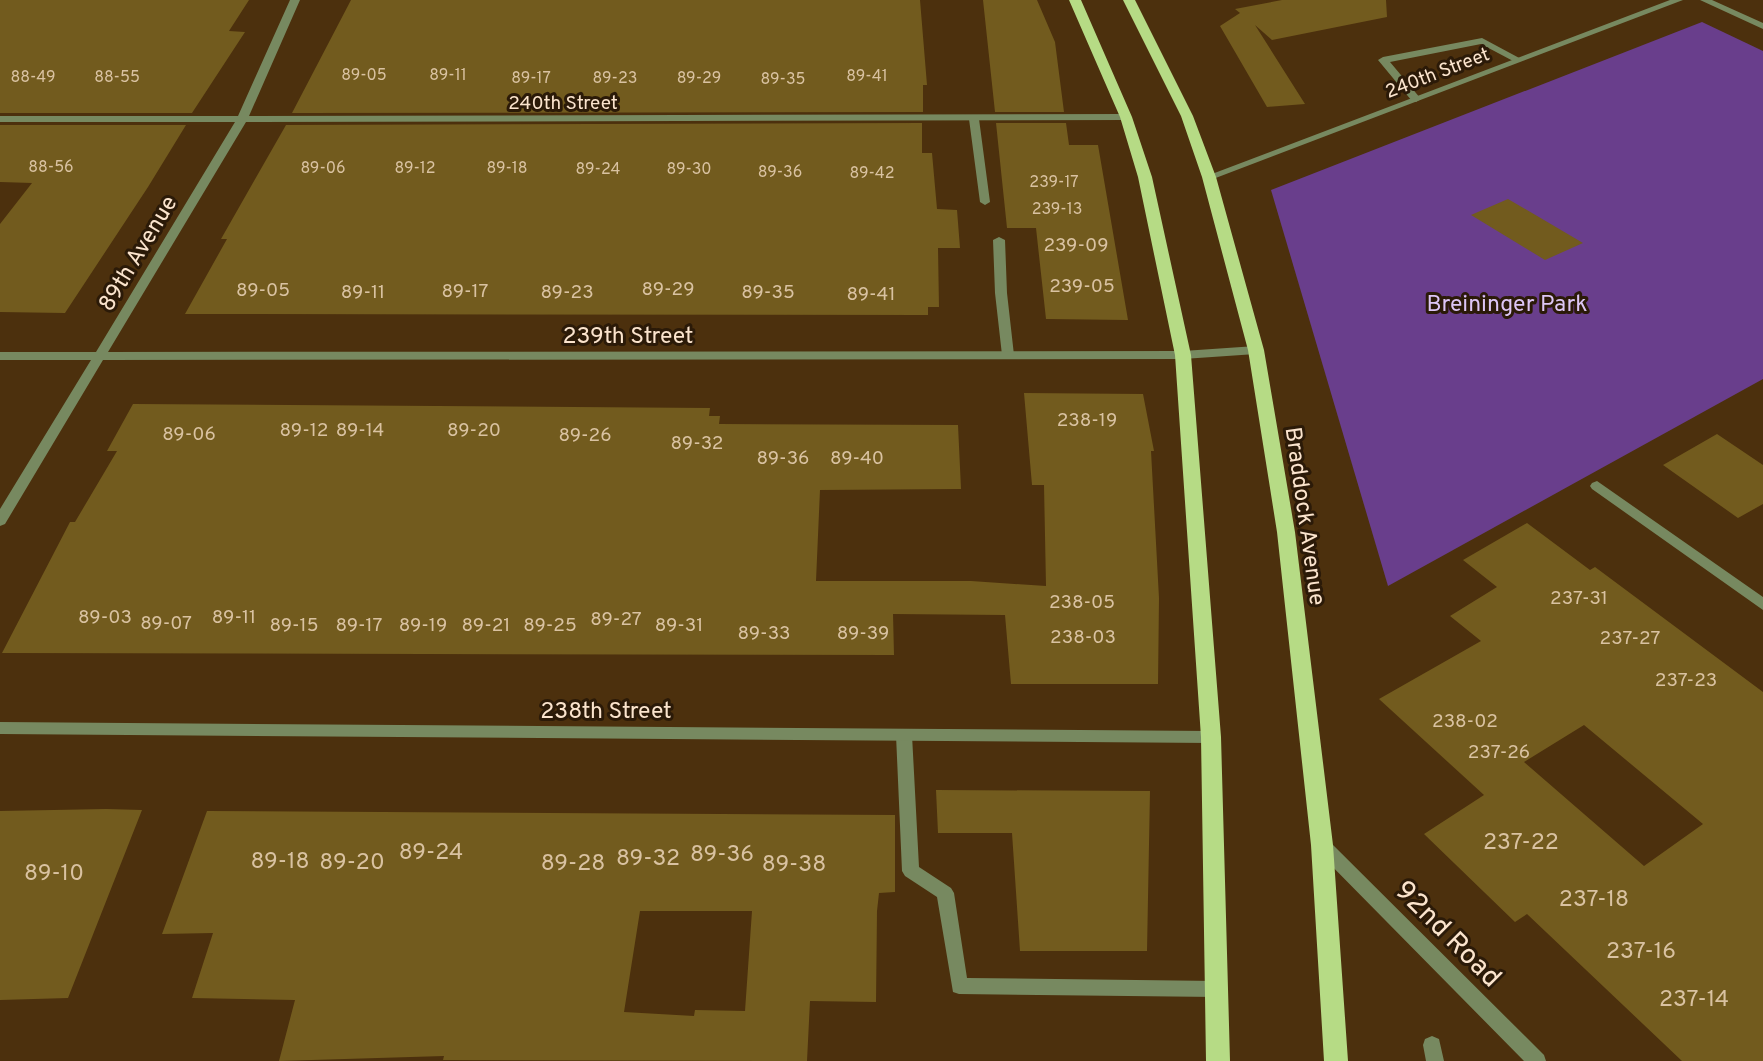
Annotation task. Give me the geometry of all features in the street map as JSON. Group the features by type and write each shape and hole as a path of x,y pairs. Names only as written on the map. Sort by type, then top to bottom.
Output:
{"main road":[{"path":"1075,0 1126,117 1145,177 1183,355 1212,737 1218,1061"},
{"name":"Braddock Avenue","path":"1129,0 1186,116 1209,177 1256,350 1286,532 1322,845 1336,1061"}],"street":[{"name":"89th Avenue","path":"0,521 242,119 295,0"},
{"name":"240th Street","path":"1209,177 1678,0"},
{"path":"1705,0 1763,26"},
{"path":"1416,99 1383,60 1482,41 1518,60"},
{"name":"240th Street","path":"0,119 1126,117"},
{"path":"974,119 985,202"},
{"path":"999,240 1001,293 1008,355"},
{"name":"239th Street","path":"0,356 1183,355 1256,350"},
{"path":"1597,486 1763,605"},
{"name":"238th Street","path":"0,728 1212,737"},
{"path":"904,735 911,871 945,893 959,986 1217,989"},
{"name":"92nd Road","path":"1322,845 1536,1061"}],"green space":[{"name":"Breininger Park","path":"1702,22 1763,51 1763,379 1388,586 1271,190"}],"building":[{"path":"0,0 249,0 229,31 245,32 192,113 0,113"},
{"path":"351,0 920,0 927,85 923,85 923,112 292,113"},
{"path":"983,0 1037,0 1055,42 1064,112 995,112"},
{"path":"1282,0 1386,0 1387,17 1272,40 1255,25 1305,104 1267,107 1220,26 1240,13 1235,9"},
{"path":"922,123 922,153 932,153 937,209 957,210 960,248 938,248 939,307 928,307 928,315 185,314 227,239 221,239 286,125"},
{"path":"996,123 1066,123 1069,145 1098,145 1128,320 1046,319 1036,228 1007,228"},
{"path":"0,125 186,125 65,313 0,312 0,224 32,183 0,182"},
{"path":"1508,199 1583,243 1545,260 1471,215"},
{"path":"1024,393 1143,394 1154,451 1151,451 1159,598 1158,684 1011,684 1005,615 893,614 894,655 2,653 70,522 75,522 117,451 107,451 133,404 710,408 709,416 720,416 719,424 958,425 961,489 820,490 816,581 971,581 1046,586 1044,485 1032,485"},
{"path":"1717,434 1763,465 1763,504 1738,518 1663,465"},
{"path":"1527,523 1590,570 1595,567 1763,692 1763,1061 1682,1061 1527,914 1515,922 1424,834 1484,795 1379,699 1481,641 1450,616 1497,587 1463,560","holes":["1584,725 1703,824 1644,866 1524,762"]},
{"path":"936,790 1150,791 1147,951 1020,951 1012,833 938,833"},
{"path":"142,810 68,998 0,1000 0,811"},
{"path":"207,811 895,815 895,892 879,893 877,911 876,1002 810,1001 807,1061 443,1060 444,1056 279,1061 295,1000 192,998 213,933 162,934","holes":["640,911 752,911 745,1011 695,1010 694,1016 624,1012"]}]}
